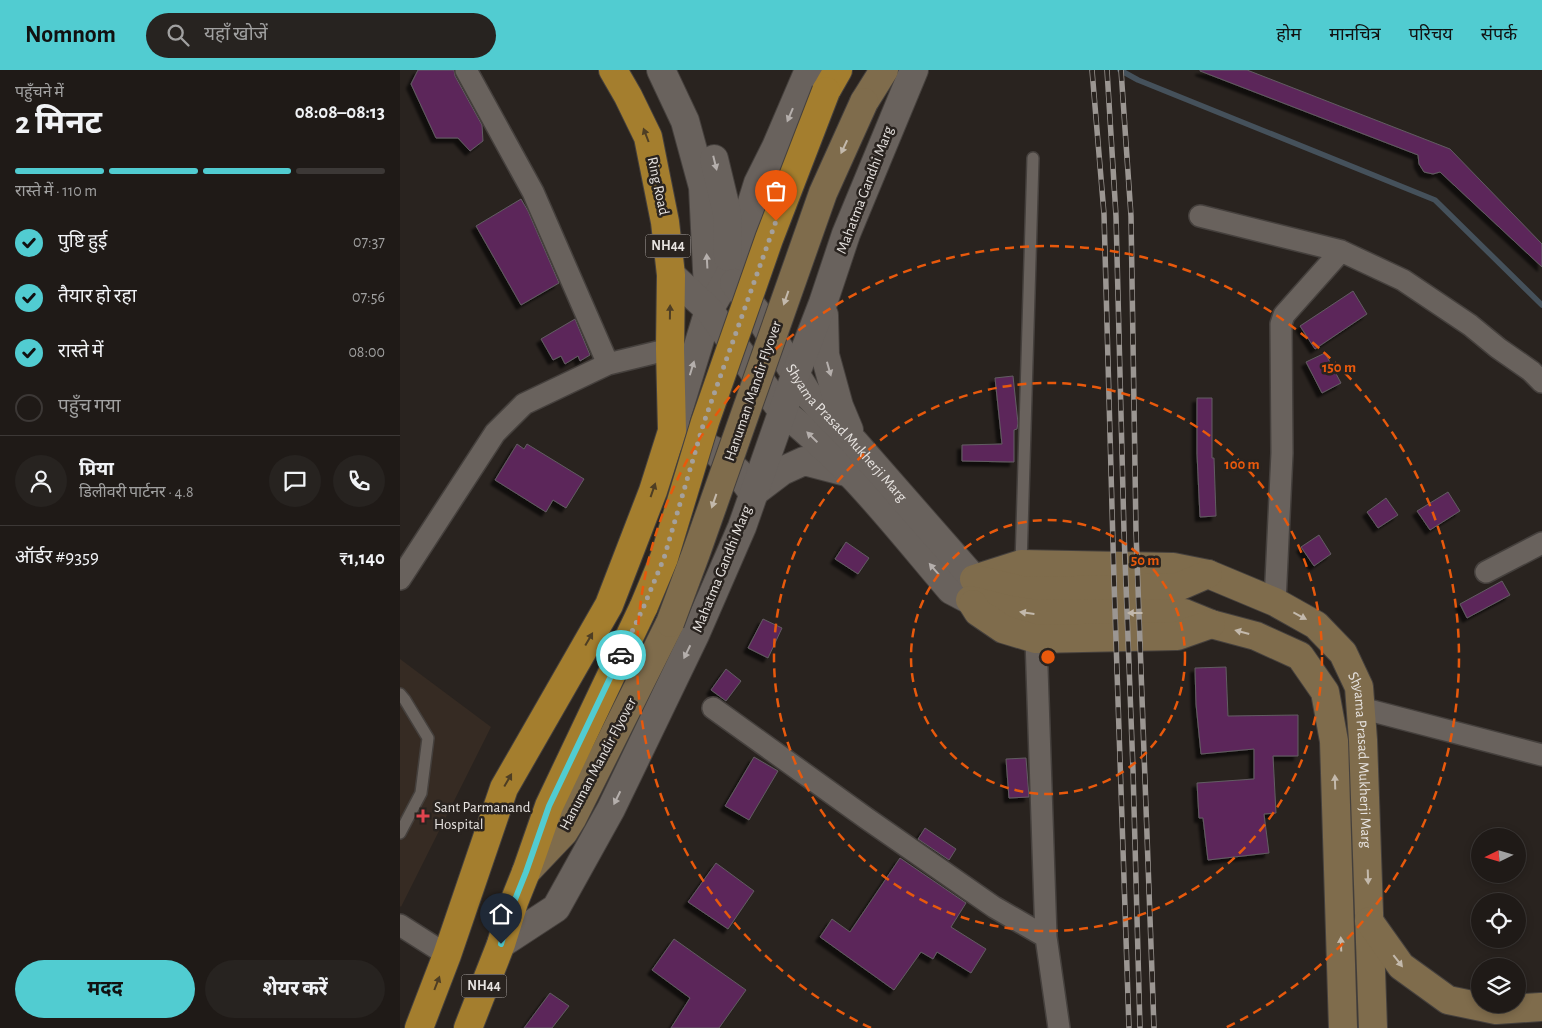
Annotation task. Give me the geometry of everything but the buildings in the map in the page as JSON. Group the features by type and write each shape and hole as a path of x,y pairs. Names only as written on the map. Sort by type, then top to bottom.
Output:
{"highway":[{"name":"Ring Road","path":"613,70 648,137 665,222 671,275 672,431"},
{"name":"Hanuman Mandir Flyover","path":"501,944 526,872 560,812 664,558 704,422 769,239 826,91 838,70"},
{"path":"419,1028 447,955 504,788 610,604 653,491 672,431"},
{"name":"NH44","path":"468,1028 501,944"}],"main road":[{"name":"Hanuman Mandir Flyover","path":"560,812 670,623 700,544 823,192 864,102 884,70"},
{"name":"Shyama Prasad Mukherji Marg","path":"972,590 1021,564 1172,567 1208,574 1275,602 1316,625 1343,653 1359,687 1361,708 1373,1028"},
{"name":"Shyama Prasad Mukherji Marg","path":"972,590 1026,591 1178,587 1208,574"},
{"name":"Shyama Prasad Mukherji Marg","path":"972,590 1011,610 1037,614 1184,613 1211,624 1256,636 1300,656 1325,692 1334,741 1343,1028"},
{"name":"Shyama Prasad Mukherji Marg","path":"972,590 978,612 1003,629 1036,639 1177,636 1211,624"},
{"path":"1370,921 1401,966 1448,1000 1496,1010 1542,1007"},
{"path":"1330,1028 1342,983"},
{"path":"1502,1028 1542,1007"}],"street":[{"path":"466,70 533,192 608,364"},
{"path":"660,70 686,121 703,187 709,310"},
{"path":"677,70 689,90 708,134 726,213 729,276"},
{"path":"809,70 776,147 758,183 729,276 709,310 672,431 715,451 738,472 753,493 782,471 804,461 850,473"},
{"name":"Mahatma Gandhi Marg","path":"501,944 556,908 612,809 695,635 742,527 846,234 914,70"},
{"path":"1200,216 1341,251 1403,280 1470,324 1498,348 1531,371 1542,382"},
{"path":"1275,602 1282,453 1281,324 1284,315 1341,251"},
{"name":"Shyama Prasad Mukherji Marg","path":"671,275 709,310 783,412 800,424 850,473 951,590 972,590"},
{"name":"Shyama Prasad Mukherji Marg","path":"729,276 755,310 809,396 854,442 972,590"},
{"path":"823,303 825,355 839,406 854,442"},
{"path":"400,579 495,433 524,404 608,364 670,349"},
{"path":"1486,572 1542,543"},
{"path":"1036,639 1046,937 1058,1028"},
{"path":"713,708 994,907 1046,937"},
{"path":"1361,708 1542,754"},
{"path":"403,934 447,955"}],"lane":[{"path":"1021,564 1033,158"},
{"path":"400,694 406,700 428,738 421,793 400,833"}],"shaded area":[{"name":"Sant Parmanand Hospital","path":"400,659 491,727 401,907 400,906"}],"waterway":[{"path":"1120,70 1138,80 1435,200 1542,305"}],"railway":[{"path":"1092,70 1104,214 1129,1028"},
{"path":"1107,70 1116,216 1140,1028"},
{"path":"1121,70 1131,216 1136,532 1154,1028"}],"way so far":[{"path":"621,655 664,558 704,422 776,221"}],"place":[{"name":"Sant Parmanand Hospital","path":"423,816"}],"route":[{"path":"501,944 514,902 549,806 621,655"}]}
